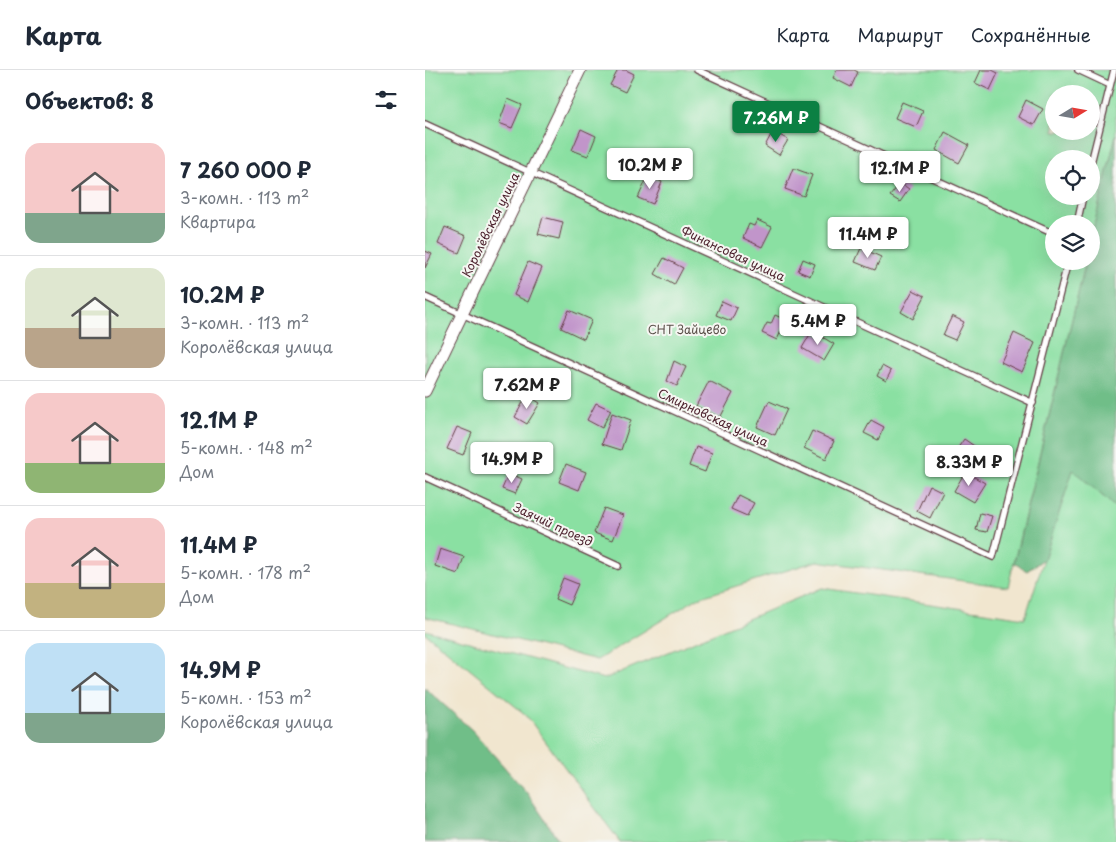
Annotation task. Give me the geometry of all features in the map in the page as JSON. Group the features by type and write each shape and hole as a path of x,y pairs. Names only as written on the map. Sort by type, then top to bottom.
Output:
{"street":[{"name":"Королёвская улица","path":"425,391 580,70"}],"lane":[{"path":"697,70 1045,230"},
{"path":"1078,70 1110,85"},
{"path":"1094,150 1114,70"},
{"name":"Финансовая улица","path":"425,124 1033,403"},
{"path":"1033,403 1066,270"},
{"name":"Смирновская улица","path":"425,297 993,557 1033,403"},
{"name":"Заячий проезд","path":"425,477 617,566"}],"green space":[{"name":"СНТ Зайцево","path":"425,70 1116,70 1116,135 1100,201 1100,150 1045,150 1045,205 1099,205 1097,215 1045,215 1045,270 1084,270 1008,587 817,561 698,598 597,660 425,617"},
{"path":"1116,135 1116,508 1073,470 1044,559 1027,571 1014,563 1084,270 1100,270 1100,215 1097,215"},
{"path":"1073,469 1116,508 1116,842 620,842 526,715 425,633 425,630 604,679 822,588 1025,618"},
{"path":"425,688 472,730 527,793 560,842 425,842"}],"building":[{"path":"618,70 626,70 634,74 625,92 610,85"},
{"path":"837,70 854,70 858,72 851,87 833,78"},
{"path":"981,70 992,70 998,73 990,90 975,83"},
{"path":"508,99 522,105 512,128 499,123"},
{"path":"1026,100 1043,109 1034,125 1018,117"},
{"path":"902,102 923,111 916,127 895,118"},
{"path":"581,129 596,136 588,156 572,150"},
{"path":"773,131 788,140 779,155 765,146"},
{"path":"945,132 969,145 959,163 936,150"},
{"path":"793,168 812,175 804,196 785,189"},
{"path":"648,176 662,182 653,204 638,198"},
{"path":"900,183 909,189 900,202 890,196"},
{"path":"543,217 563,222 559,239 538,234"},
{"path":"757,220 772,227 762,247 743,238 749,224 754,226"},
{"path":"445,227 466,236 459,253 438,244"},
{"path":"861,248 881,257 875,270 855,262"},
{"path":"425,251 432,254 425,268"},
{"path":"664,258 683,268 674,285 655,274"},
{"path":"803,259 815,264 810,276 798,271"},
{"path":"528,262 542,268 528,302 514,295"},
{"path":"913,290 925,296 913,319 901,312"},
{"path":"722,301 737,308 731,321 716,315"},
{"path":"569,310 592,320 584,339 561,328"},
{"path":"775,315 786,320 777,340 762,333 767,323 771,324"},
{"path":"952,316 964,322 955,340 943,335"},
{"path":"812,331 834,344 824,361 802,348"},
{"path":"1014,333 1035,343 1022,372 1001,362"},
{"path":"674,361 686,367 677,386 667,381"},
{"path":"882,366 891,371 886,381 877,376"},
{"path":"709,381 733,393 720,418 696,406"},
{"path":"527,395 540,403 527,424 515,417"},
{"path":"769,401 787,409 775,435 757,427"},
{"path":"596,403 611,410 602,428 587,420"},
{"path":"612,413 631,420 621,450 602,444"},
{"path":"871,420 884,427 878,440 864,433"},
{"path":"457,427 472,433 463,455 447,449"},
{"path":"812,431 834,441 826,459 804,448"},
{"path":"964,439 980,450 968,466 953,455"},
{"path":"696,447 712,453 705,472 689,466"},
{"path":"566,464 586,472 579,490 559,482"},
{"path":"965,472 985,483 973,502 954,491"},
{"path":"509,473 522,479 515,494 502,489"},
{"path":"929,485 943,492 930,518 917,511"},
{"path":"738,495 754,503 747,516 731,509"},
{"path":"604,508 623,515 613,540 594,533"},
{"path":"980,513 992,516 987,532 976,530"},
{"path":"440,549 464,557 458,574 435,566"},
{"path":"563,578 578,584 569,605 555,599"}]}
